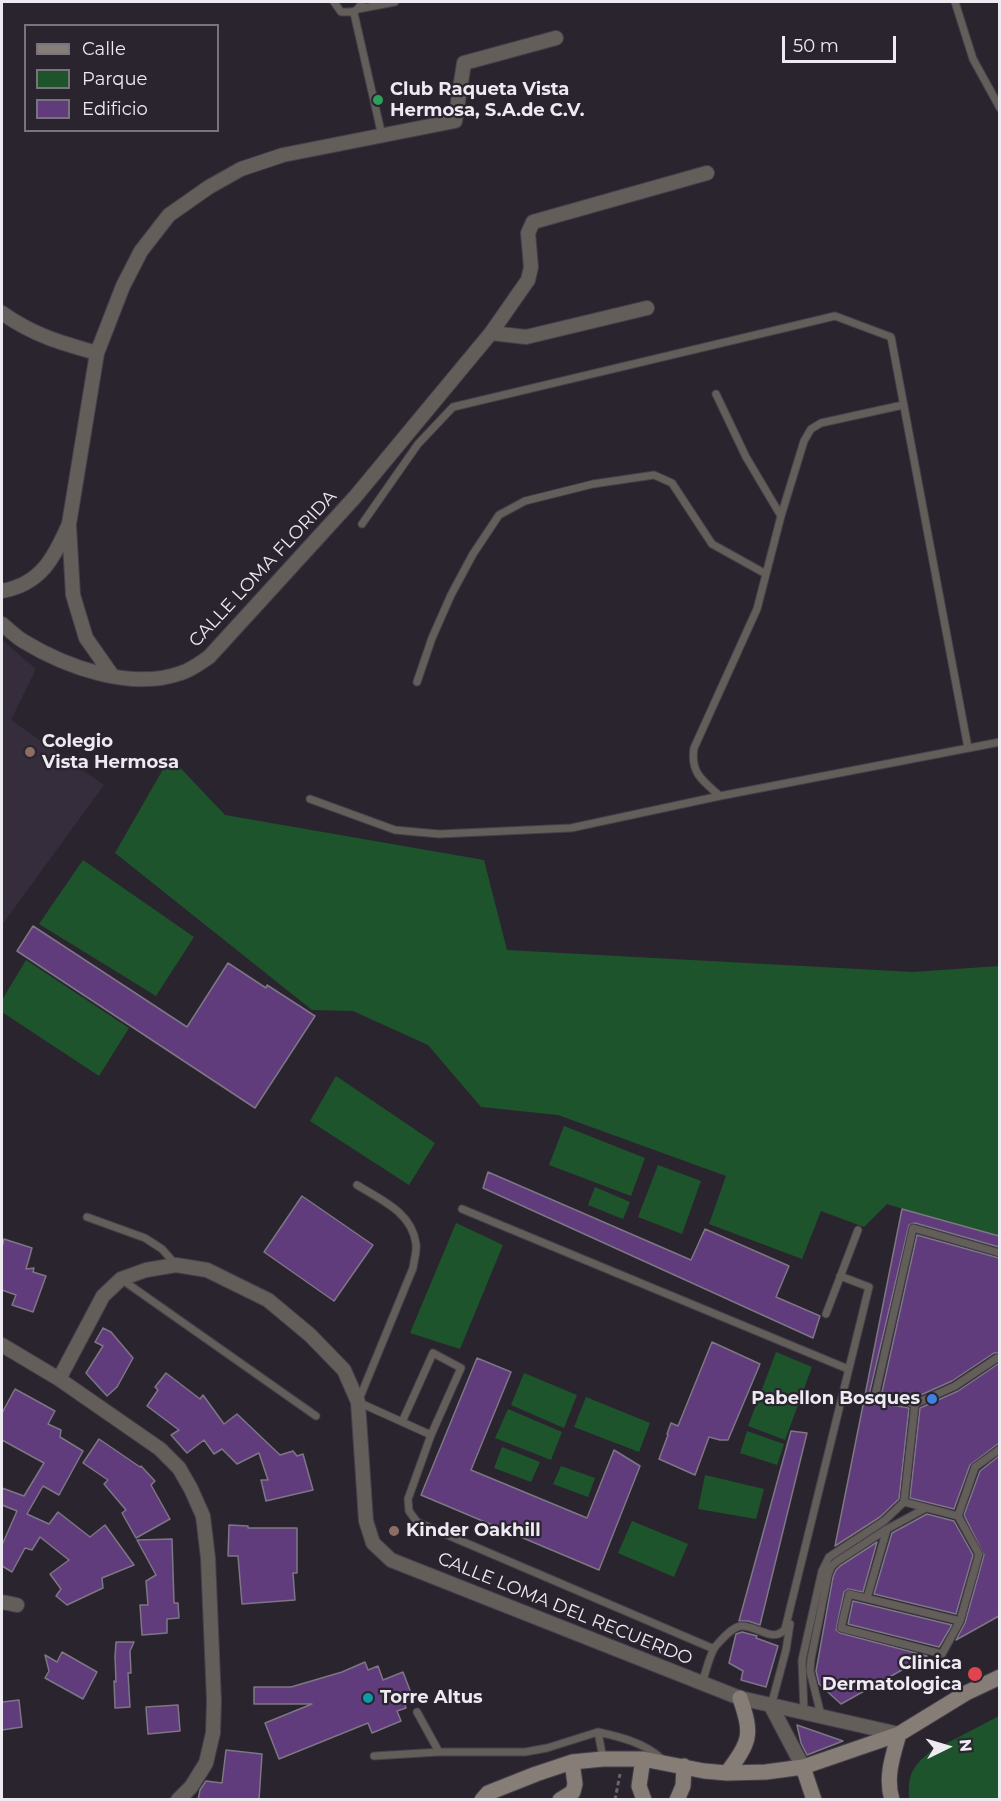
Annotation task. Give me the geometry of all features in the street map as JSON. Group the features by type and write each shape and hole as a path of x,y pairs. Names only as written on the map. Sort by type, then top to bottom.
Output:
{"main road":[{"path":"482,1800 488,1794 572,1762 623,1758 643,1759 704,1771 727,1773 766,1772 803,1767 899,1734 966,1693 999,1677"},
{"path":"727,1773 741,1754 748,1735 747,1719 740,1698"},
{"path":"892,1800 889,1778 891,1761 899,1734"},
{"path":"643,1759 639,1786 644,1800"},
{"path":"560,1800 573,1792 575,1785 572,1762"},
{"path":"677,1800 683,1786 684,1766"},
{"path":"803,1767 814,1800"}],"street":[{"path":"112,675 86,638 73,595 69,524 98,353 123,286 141,251 169,215 209,187 241,169 283,155 455,121 464,63 556,38"},
{"name":"CALLE LOMA FLORIDA","path":"2,624 21,640 60,660 95,672 132,679 152,679 182,673 209,657 355,497 491,333 528,279 531,267 528,234 533,222 707,173"},
{"path":"491,333 526,337 647,308"},
{"path":"2,313 52,340 98,353"},
{"path":"2,591 30,581 45,569 69,524"},
{"name":"CALLE LOMA DEL RECUERDO","path":"59,1379 103,1296 121,1279 146,1270 176,1265 207,1270 268,1300 310,1335 344,1370 358,1402 366,1521 374,1544 391,1560 740,1698 899,1734"},
{"path":"2,1345 59,1379 160,1449 179,1468 203,1516 208,1558 214,1701 213,1733 206,1763 191,1787 178,1800"},
{"path":"2,1602 17,1605"},
{"path":"771,1706 803,1767"}],"lane":[{"path":"334,2 341,12 395,2"},
{"path":"362,2 356,11 381,136"},
{"path":"955,2 973,59 999,108"},
{"path":"362,524 418,444 453,407 835,316 891,337 968,748"},
{"path":"716,394 746,457 781,516"},
{"path":"720,796 700,778 693,766 694,748 757,609 781,516 804,441 811,429 821,423 903,405"},
{"path":"417,682 441,616 473,554 499,515 525,501 593,483 654,475 672,483 712,544 766,573"},
{"path":"310,799 395,830 439,834 571,828 720,796 999,742"},
{"path":"357,1185 399,1211 411,1226 417,1246 413,1268 358,1402 431,1435"},
{"path":"462,1209 848,1369"},
{"path":"87,1217 145,1238 162,1249 176,1265"},
{"path":"999,1253 913,1228 875,1396 915,1404 955,1386 997,1358 999,1359"},
{"path":"826,1314 858,1230"},
{"path":"702,1683 714,1648 733,1629 740,1626 774,1636 781,1634 785,1629 869,1287 840,1276"},
{"path":"121,1279 316,1416"},
{"path":"402,1422 433,1353 461,1368 431,1435 408,1499 409,1511 417,1522 714,1648"},
{"path":"804,1712 802,1660 822,1571 830,1557 884,1521 904,1502 915,1404"},
{"path":"958,1516 975,1467 999,1449"},
{"path":"771,1706 830,1462"},
{"path":"904,1502 958,1516 979,1554 960,1621 942,1654 841,1628 849,1594 960,1621"},
{"path":"821,1715 811,1665 831,1567 887,1529 926,1508"},
{"path":"867,1598 887,1529"},
{"path":"417,1712 439,1752"},
{"path":"598,1732 603,1759"},
{"path":"374,1756 439,1752 525,1752 547,1748 598,1732 617,1736 651,1749 667,1763"}],"path":[{"path":"615,1800 623,1758"}],"shaded area":[{"name":"Colegio Vista Hermosa","path":"2,640 36,669 11,720 104,785 2,925"}],"green space":[{"path":"170,757 225,815 484,860 507,950 913,972 999,966 999,1239 887,1204 864,1227 821,1211 802,1259 709,1224 726,1176 558,1115 481,1107 428,1045 353,1011 312,1010 115,853"},
{"path":"83,860 194,937 156,996 39,924"},
{"path":"26,960 129,1028 99,1076 2,1012 2,1000"},
{"path":"336,1076 435,1143 409,1185 310,1121"},
{"path":"564,1126 645,1158 631,1196 549,1165"},
{"path":"658,1165 701,1181 682,1234 638,1217"},
{"path":"595,1187 630,1202 623,1219 588,1205"},
{"path":"456,1223 503,1245 460,1349 410,1333"},
{"path":"776,1352 812,1367 785,1440 748,1426"},
{"path":"524,1373 577,1395 564,1428 511,1405"},
{"path":"586,1397 650,1423 639,1452 574,1427"},
{"path":"508,1409 562,1432 551,1460 495,1438"},
{"path":"747,1431 784,1444 777,1465 740,1453"},
{"path":"502,1447 540,1462 531,1482 494,1468"},
{"path":"561,1466 595,1478 588,1497 553,1484"},
{"path":"705,1475 764,1489 756,1519 698,1509"},
{"path":"632,1521 688,1544 674,1577 618,1553"},
{"path":"999,1716 999,1799 909,1799 912,1772 924,1757"}],"building":[{"path":"33,926 187,1027 228,963 315,1016 255,1108 17,951"},
{"path":"488,1172 691,1260 705,1229 789,1266 776,1297 820,1316 813,1338 483,1188"},
{"path":"302,1196 373,1245 334,1301 264,1252"},
{"path":"902,1209 999,1236 999,1247 915,1223 909,1225 869,1395 874,1402 909,1408 899,1499 880,1517 835,1546"},
{"path":"917,1235 999,1258 999,1353 994,1353 952,1381 914,1398 882,1392"},
{"path":"4,1239 32,1248 26,1269 34,1268 33,1272 46,1276 33,1312 12,1305 16,1295 2,1290"},
{"path":"103,1328 111,1332 133,1358 117,1387 107,1396 86,1373 103,1346 95,1342"},
{"path":"712,1342 760,1364 728,1440 709,1437 695,1475 659,1459 671,1423 678,1426"},
{"path":"477,1358 511,1372 471,1470 587,1518 614,1450 640,1466 599,1570 421,1495"},
{"path":"998,1364 999,1443 970,1465 954,1509 910,1498 920,1408 958,1391"},
{"path":"166,1373 200,1399 203,1395 224,1424 237,1414 280,1455 293,1451 297,1456 303,1454 313,1490 266,1501 261,1480 268,1480 259,1453 237,1464 222,1449 214,1454 204,1440 187,1453 171,1435 179,1430 147,1406 158,1390 155,1387"},
{"path":"15,1389 55,1411 48,1424 61,1430 60,1437 83,1451 59,1495 43,1486 27,1514 49,1524 58,1512 90,1537 105,1525 134,1565 102,1578 103,1588 67,1605 56,1596 61,1589 50,1574 69,1560 40,1537 32,1550 25,1548 12,1572 2,1566 2,1545 17,1511 2,1505 2,1488 24,1496 44,1463 2,1440 2,1413"},
{"path":"791,1431 807,1433 760,1625 739,1621"},
{"path":"99,1439 141,1466 155,1481 151,1485 170,1519 136,1538 122,1513 126,1510 104,1484 108,1480 83,1463"},
{"path":"999,1456 999,1616 956,1640 965,1623 984,1555 964,1515 980,1471"},
{"path":"927,1514 954,1521 973,1555 956,1614 874,1594 892,1533"},
{"path":"229,1525 248,1526 248,1528 297,1528 297,1573 293,1573 295,1600 242,1604 238,1556 228,1556"},
{"path":"172,1539 174,1603 178,1603 179,1618 167,1619 167,1633 142,1635 140,1605 148,1605 146,1581 156,1575 137,1540"},
{"path":"877,1542 863,1592 848,1589 844,1592 836,1630 927,1656 841,1704 819,1684 816,1671 833,1577 840,1566"},
{"path":"853,1601 952,1625 939,1647 848,1624"},
{"path":"742,1632 778,1646 766,1687 741,1680 743,1671 729,1663 736,1634"},
{"path":"116,1642 134,1642 130,1651 131,1673 128,1673 130,1707 115,1708"},
{"path":"62,1652 97,1672 83,1699 45,1678 49,1671 45,1655 57,1662"},
{"path":"365,1662 368,1670 378,1666 383,1680 403,1672 411,1693 402,1696 406,1708 397,1711 401,1721 372,1733 368,1723 279,1759 265,1723 312,1704 254,1704 254,1687 291,1687 342,1672"},
{"path":"19,1700 22,1727 2,1730 2,1702"},
{"path":"178,1705 180,1731 148,1734 146,1707"},
{"path":"797,1725 843,1741 807,1755 801,1743"},
{"path":"226,1750 262,1754 259,1800 198,1800 200,1790 206,1781 222,1783"}],"place":[{"name":"Club Raqueta Vista Hermosa, S.A.de C.V.","path":"378,100"},
{"name":"Colegio Vista Hermosa","path":"30,752"},
{"name":"Pabellon Bosques","path":"932,1399"},
{"name":"Kinder Oakhill","path":"394,1531"},
{"name":"Clinica Dermatologica","path":"975,1674"},
{"name":"Torre Altus","path":"368,1698"}]}
